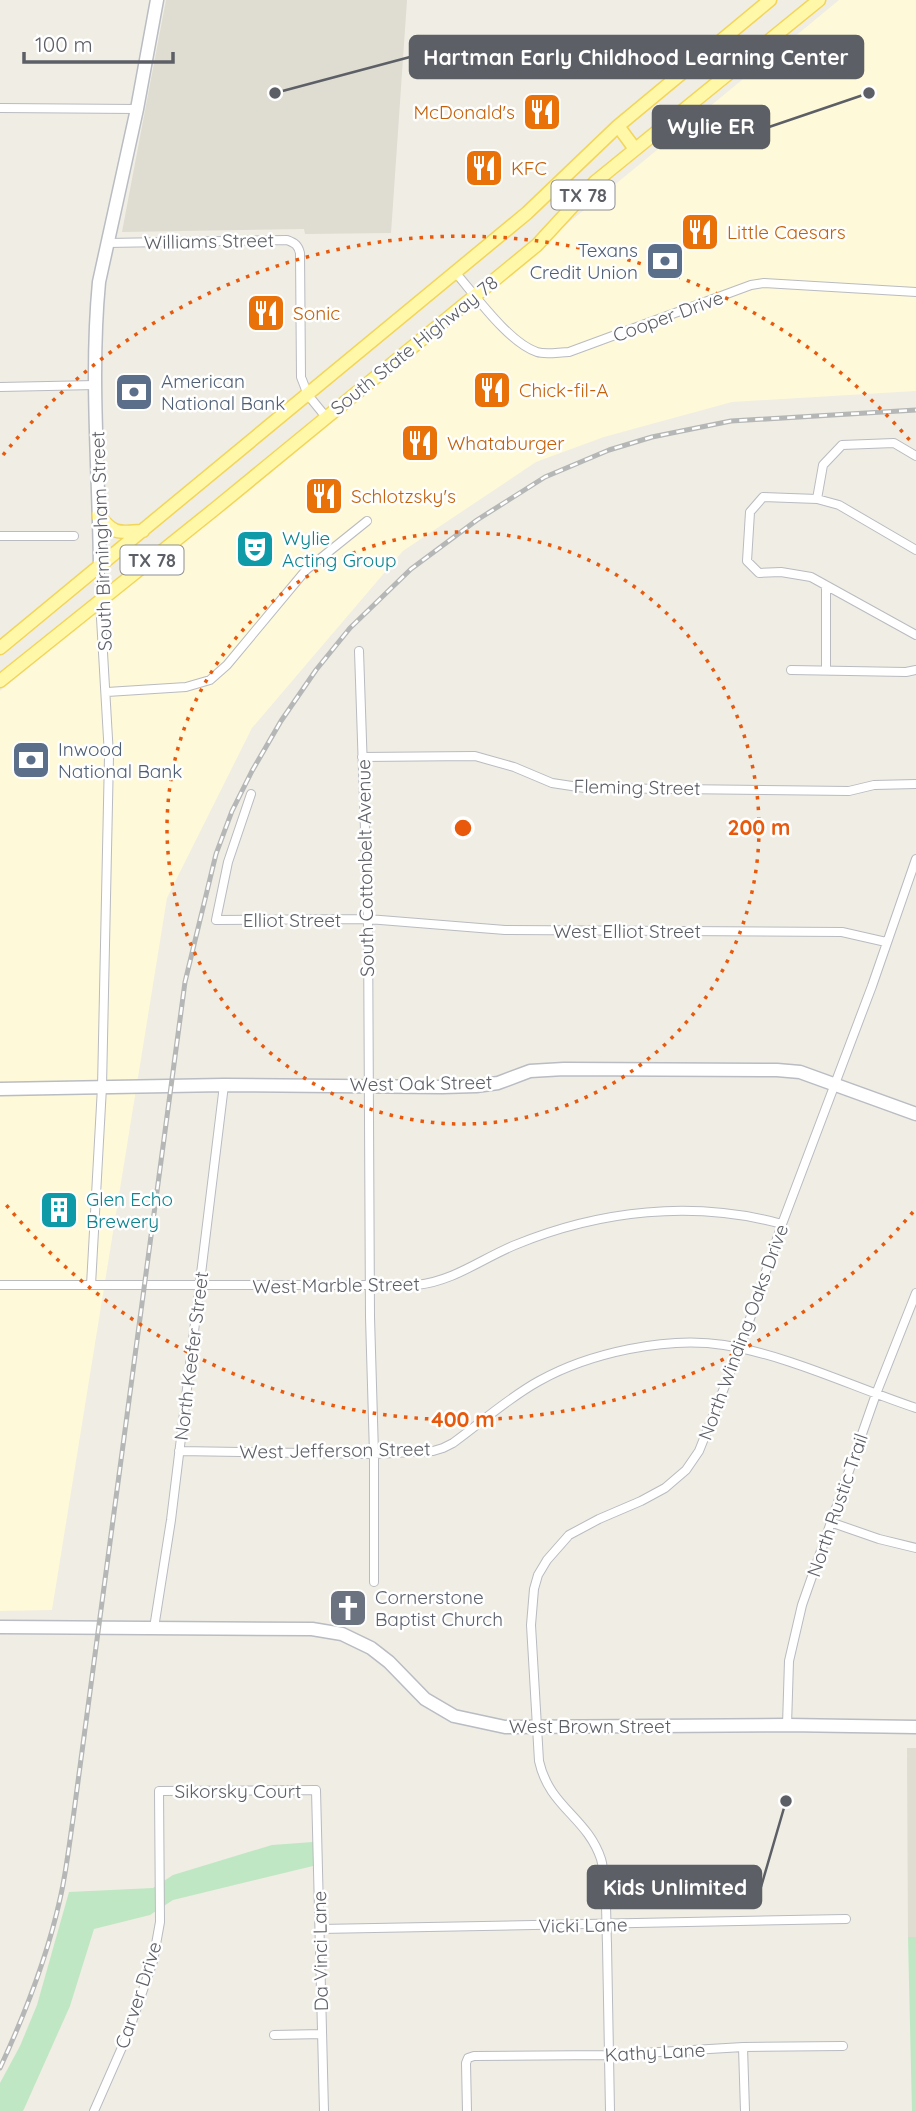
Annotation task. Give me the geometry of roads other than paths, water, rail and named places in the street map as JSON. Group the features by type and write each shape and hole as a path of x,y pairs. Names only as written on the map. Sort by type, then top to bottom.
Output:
{"main road":[{"name":"South State Highway 78","path":"0,648 527,213 618,126 770,0"},
{"name":"South State Highway 78","path":"0,681 537,245 595,182 819,0"},
{"path":"618,126 635,149"},
{"path":"99,516 116,531 144,531"}],"street":[{"name":"South Birmingham Street","path":"91,1285 102,1087 109,756 100,601 97,307 99,282 137,109 157,0"},
{"path":"0,108 137,109"},
{"name":"Williams Street","path":"107,243 233,240 294,242 300,253 301,377 308,395 326,417"},
{"name":"Cooper Drive","path":"455,272 509,334 523,345 541,353 569,352 751,285 764,283 916,292"},
{"path":"0,387 96,385"},
{"path":"817,499 823,464 842,446 894,443 916,456"},
{"path":"916,550 839,505 817,499 763,497 750,512 747,561 759,573 781,572 811,577 916,635"},
{"path":"107,692 186,687 210,680 227,665 306,570 367,521"},
{"path":"0,536 74,536"},
{"path":"826,587 826,670"},
{"name":"South Cottonbelt Avenue","path":"359,651 368,919 374,1581"},
{"path":"791,670 916,670"},
{"name":"Fleming Street","path":"362,757 475,755 552,783 585,788 849,791 874,785 916,784"},
{"name":"Elliot Street","path":"251,794 228,862 216,920 368,919"},
{"name":"North Winding Oaks Drive","path":"610,2111 602,1861 583,1825 552,1794 539,1761 531,1625 534,1590 543,1567 569,1535 665,1488 686,1470 699,1451 740,1348 782,1224 872,986 916,859"},
{"name":"West Elliot Street","path":"368,919 505,930 842,932 886,942"},
{"name":"West Oak Street","path":"0,1089 224,1085 476,1086 498,1083 530,1071 564,1069 777,1070 800,1072 916,1114"},
{"name":"North Keefer Street","path":"154,1628 171,1520 224,1085"},
{"name":"West Marble Street","path":"0,1285 435,1283 519,1243 582,1222 616,1215 686,1210 749,1215 782,1224"},
{"name":"North Rustic Trail","path":"787,1725 789,1661 802,1605 876,1394 916,1293"},
{"name":"West Jefferson Street","path":"178,1451 374,1454 433,1451 443,1448 480,1423 511,1397 574,1365 616,1352 683,1343 721,1345 764,1354 916,1408"},
{"path":"830,1522 916,1548"},
{"name":"West Brown Street","path":"0,1627 312,1629 342,1634 371,1648 389,1662 425,1699 454,1716 505,1727 916,1727"},
{"name":"Sikorsky Court","path":"159,1791 316,1790"},
{"name":"Da Vinci Lane","path":"316,1790 324,2111"},
{"name":"Carver Drive","path":"94,2111 127,2036 153,1961 160,1922 159,1791"},
{"name":"Vicki Lane","path":"320,1929 846,1919"},
{"path":"274,2035 322,2034"},
{"name":"Kathy Lane","path":"467,2111 468,2058 509,2055 609,2055 743,2047 844,2046"},
{"path":"743,2047 745,2111"}],"railway":[{"path":"0,2068 42,1964 62,1889 185,982 216,854 232,811 252,771 281,721 316,670 350,628 411,569 477,520 545,477 609,450 652,437 731,421 916,410"}],"place":[{"name":"Hartman Early Childhood Learning Center","path":"275,93"},
{"name":"Wylie ER","path":"869,93"},
{"name":"McDonald's","path":"542,112"},
{"name":"KFC","path":"484,168"},
{"name":"Little Caesars","path":"700,232"},
{"name":"Texans Credit Union","path":"665,261"},
{"name":"Sonic","path":"266,313"},
{"name":"Chick-fil-A","path":"492,390"},
{"name":"American National Bank","path":"134,392"},
{"name":"Whataburger","path":"420,443"},
{"name":"Schlotzsky's","path":"324,496"},
{"name":"Wylie Acting Group","path":"255,549"},
{"name":"Inwood National Bank","path":"31,760"},
{"name":"Glen Echo Brewery","path":"59,1210"},
{"name":"Cornerstone Baptist Church","path":"348,1608"},
{"name":"Kids Unlimited","path":"786,1801"}]}
